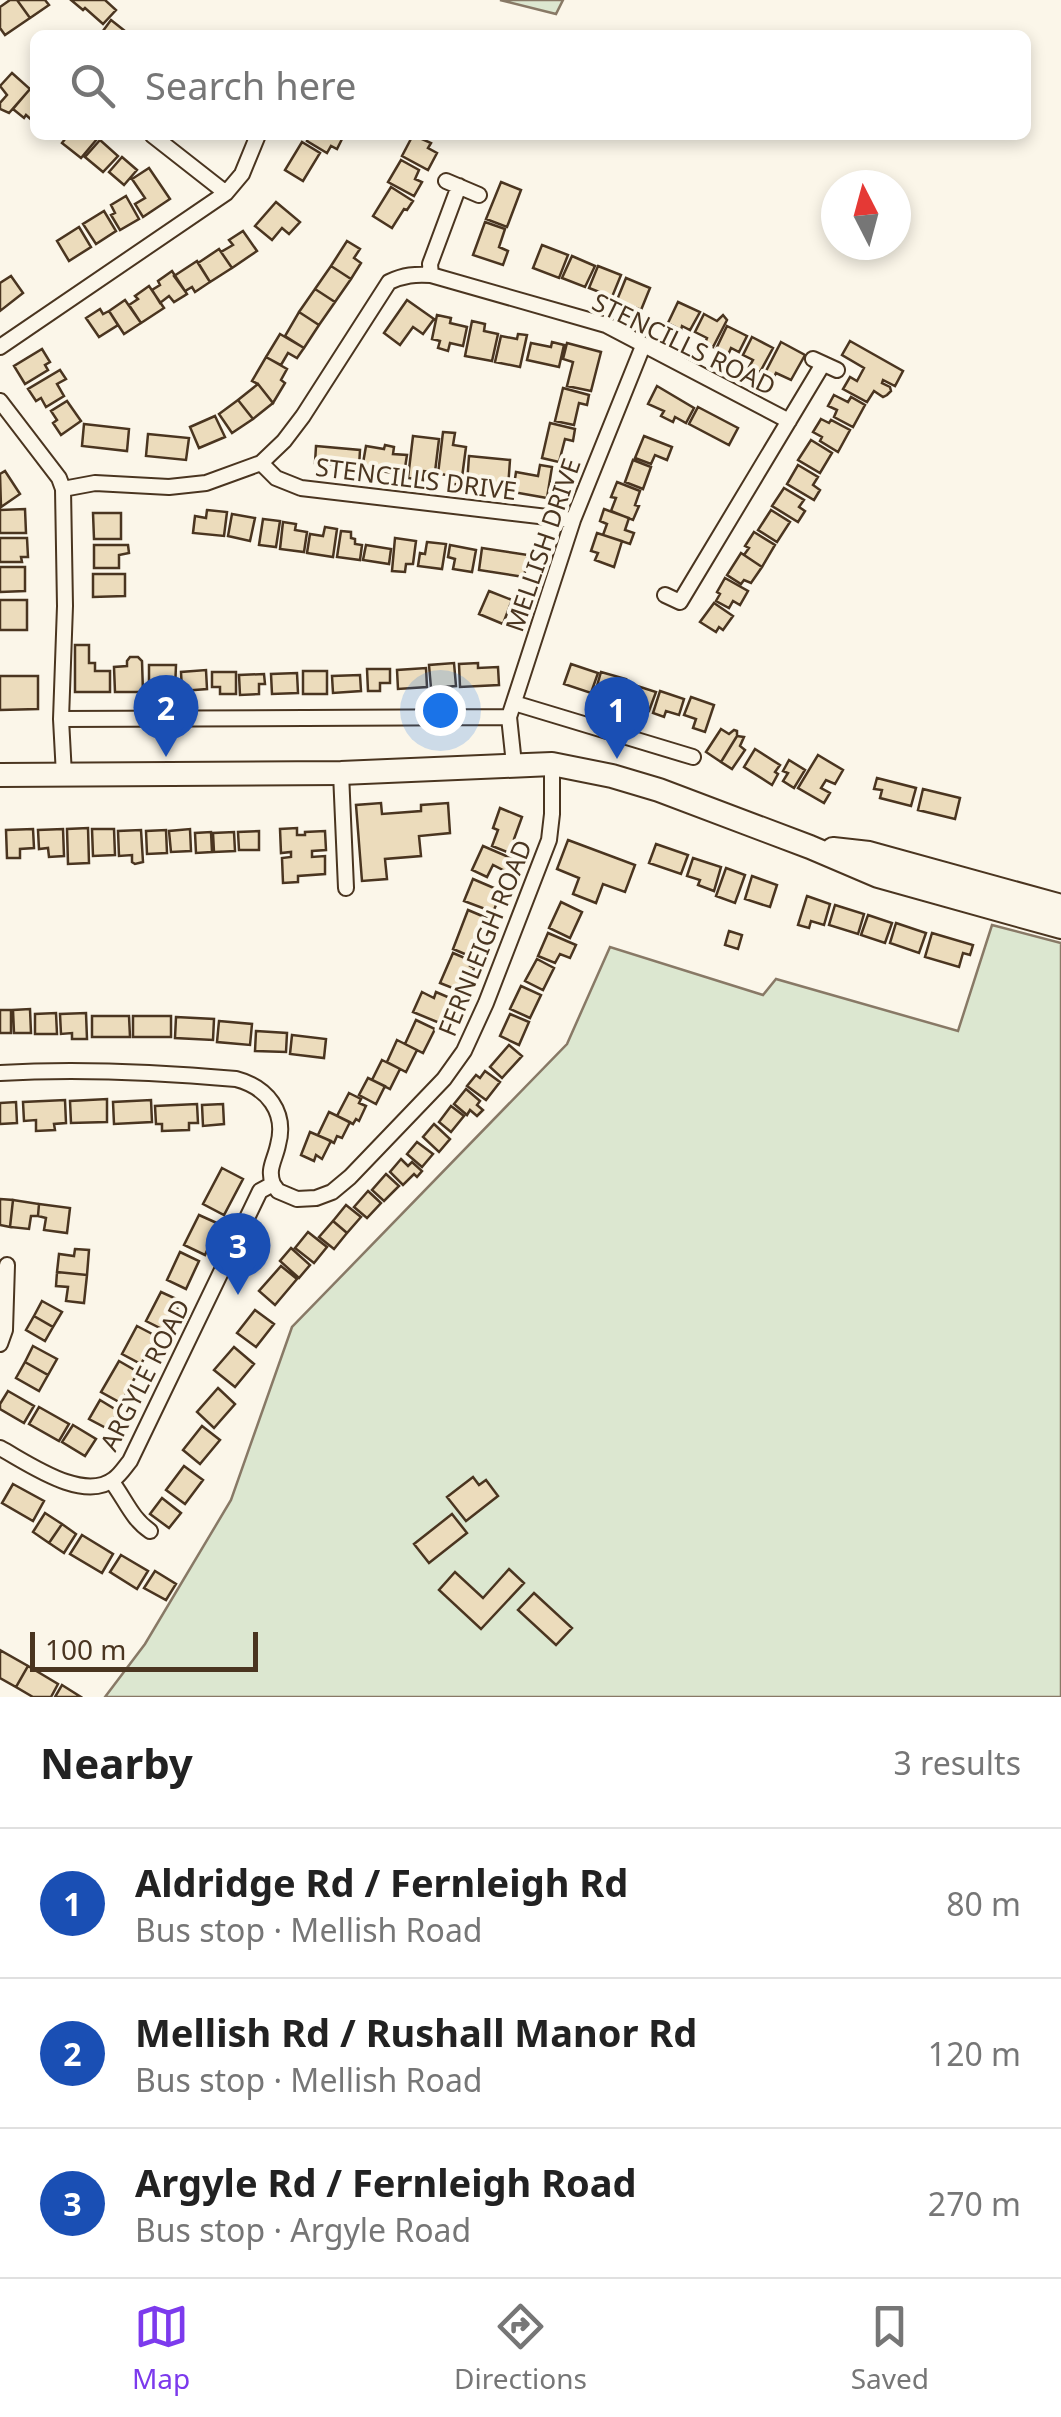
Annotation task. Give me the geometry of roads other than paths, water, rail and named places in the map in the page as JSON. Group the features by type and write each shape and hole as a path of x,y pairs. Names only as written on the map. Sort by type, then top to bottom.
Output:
{"main road":[{"path":"0,776 341,772 552,764 612,776 686,800 878,876 1061,927"},
{"path":"810,847 869,853 1061,906"}],"street":[{"path":"158,140 226,194"},
{"path":"0,346 226,194 242,174 256,140"},
{"path":"63,489 95,483 169,487 206,484 261,463 303,416 389,282 401,276 432,275 430,264 453,184 479,195"},
{"name":"STENCILLS ROAD","path":"432,275 606,325 789,421"},
{"name":"MELLISH DRIVE","path":"514,764 512,710 572,520 643,346"},
{"path":"665,595 680,602 824,364"},
{"path":"0,401 59,478 63,489 64,775"},
{"name":"STENCILLS DRIVE","path":"261,463 276,478 301,488 572,520"},
{"path":"62,719 512,710 693,757"},
{"name":"FERNLEIGH ROAD","path":"272,1184 297,1199 332,1192 444,1079 464,1051 550,840 552,764"},
{"path":"341,772 346,888"},
{"path":"0,1073 119,1070 236,1079 254,1084 268,1098 279,1120 280,1135 270,1168 272,1184"},
{"name":"ARGYLE ROAD","path":"0,1448 74,1486 112,1482 130,1461 260,1191 272,1184"},
{"path":"0,1344 5,1330 4,1264 26,1264"},
{"name":"ARGYLE ROAD","path":"112,1482 139,1528"}],"place":[{"name":"Mellish Rd / Rushall Manor Rd","path":"166,757"},
{"name":"Aldridge Rd / Fernleigh Rd","path":"617,759"},
{"name":"Argyle Rd / Fernleigh Road","path":"238,1295"}]}
